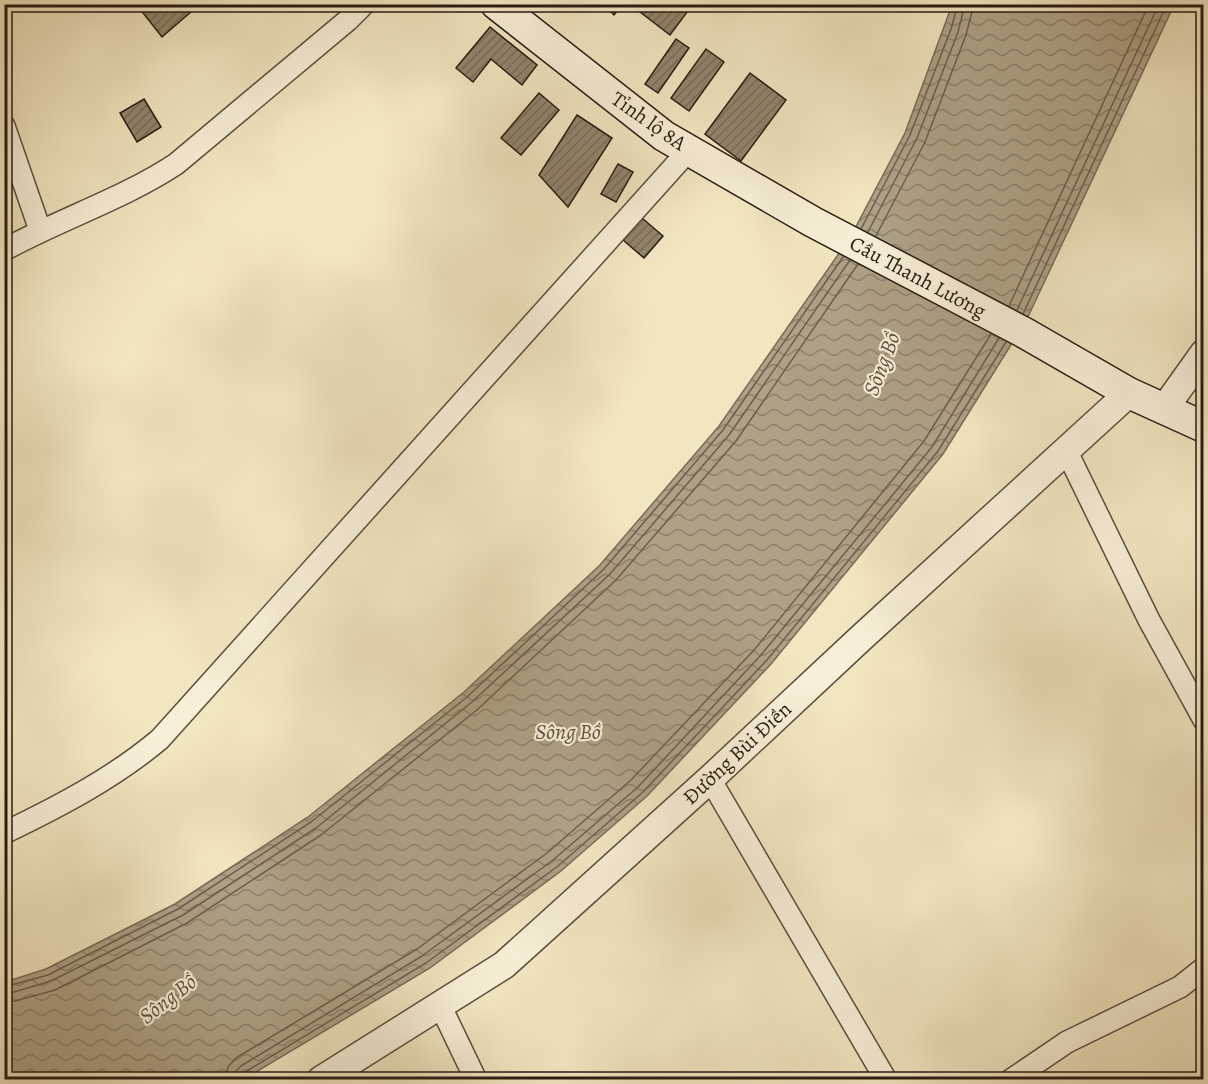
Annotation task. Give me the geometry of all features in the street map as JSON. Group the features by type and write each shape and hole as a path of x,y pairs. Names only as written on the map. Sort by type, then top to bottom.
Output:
{"main road":[{"name":"Tỉnh lộ 8A","path":"495,4 664,136 813,222"},
{"name":"Cầu Thanh Lương","path":"813,222 1023,332 1128,393 1203,427"}],"street":[{"path":"4,250 40,230 146,182 176,164 339,28 364,4"},
{"path":"4,126 40,230"},
{"path":"4,833 115,773 160,739 688,150"},
{"path":"1164,410 1203,353"},
{"name":"Đường Bùi Điền","path":"321,1080 504,965 710,779 1128,393"},
{"path":"1066,450 1149,620 1203,720"},
{"path":"710,779 886,1080"},
{"path":"1011,1080 1067,1042 1180,987 1203,969"},
{"path":"440,1005 476,1080"}],"water":[{"name":"Sông Bồ","path":"952,5 1174,5 1027,319 943,454 771,664 647,796 561,871 430,968 244,1079 5,1080 5,982 46,969 175,904 308,817 464,692 600,565 719,426 851,236 905,133"}],"building":[{"path":"136,4 200,4 162,37"},
{"path":"603,4 623,4 614,15"},
{"path":"638,4 693,4 670,35 635,8"},
{"path":"490,27 537,65 522,85 491,59 473,82 456,68"},
{"path":"676,39 689,48 658,93 645,84"},
{"path":"706,49 724,62 689,111 671,98"},
{"path":"750,73 786,100 741,161 705,134"},
{"path":"539,93 559,110 521,155 501,138"},
{"path":"144,99 161,127 137,142 120,113"},
{"path":"577,115 612,138 568,207 539,175"},
{"path":"618,164 633,172 616,202 601,194"},
{"path":"642,218 663,236 644,258 623,240"}]}
